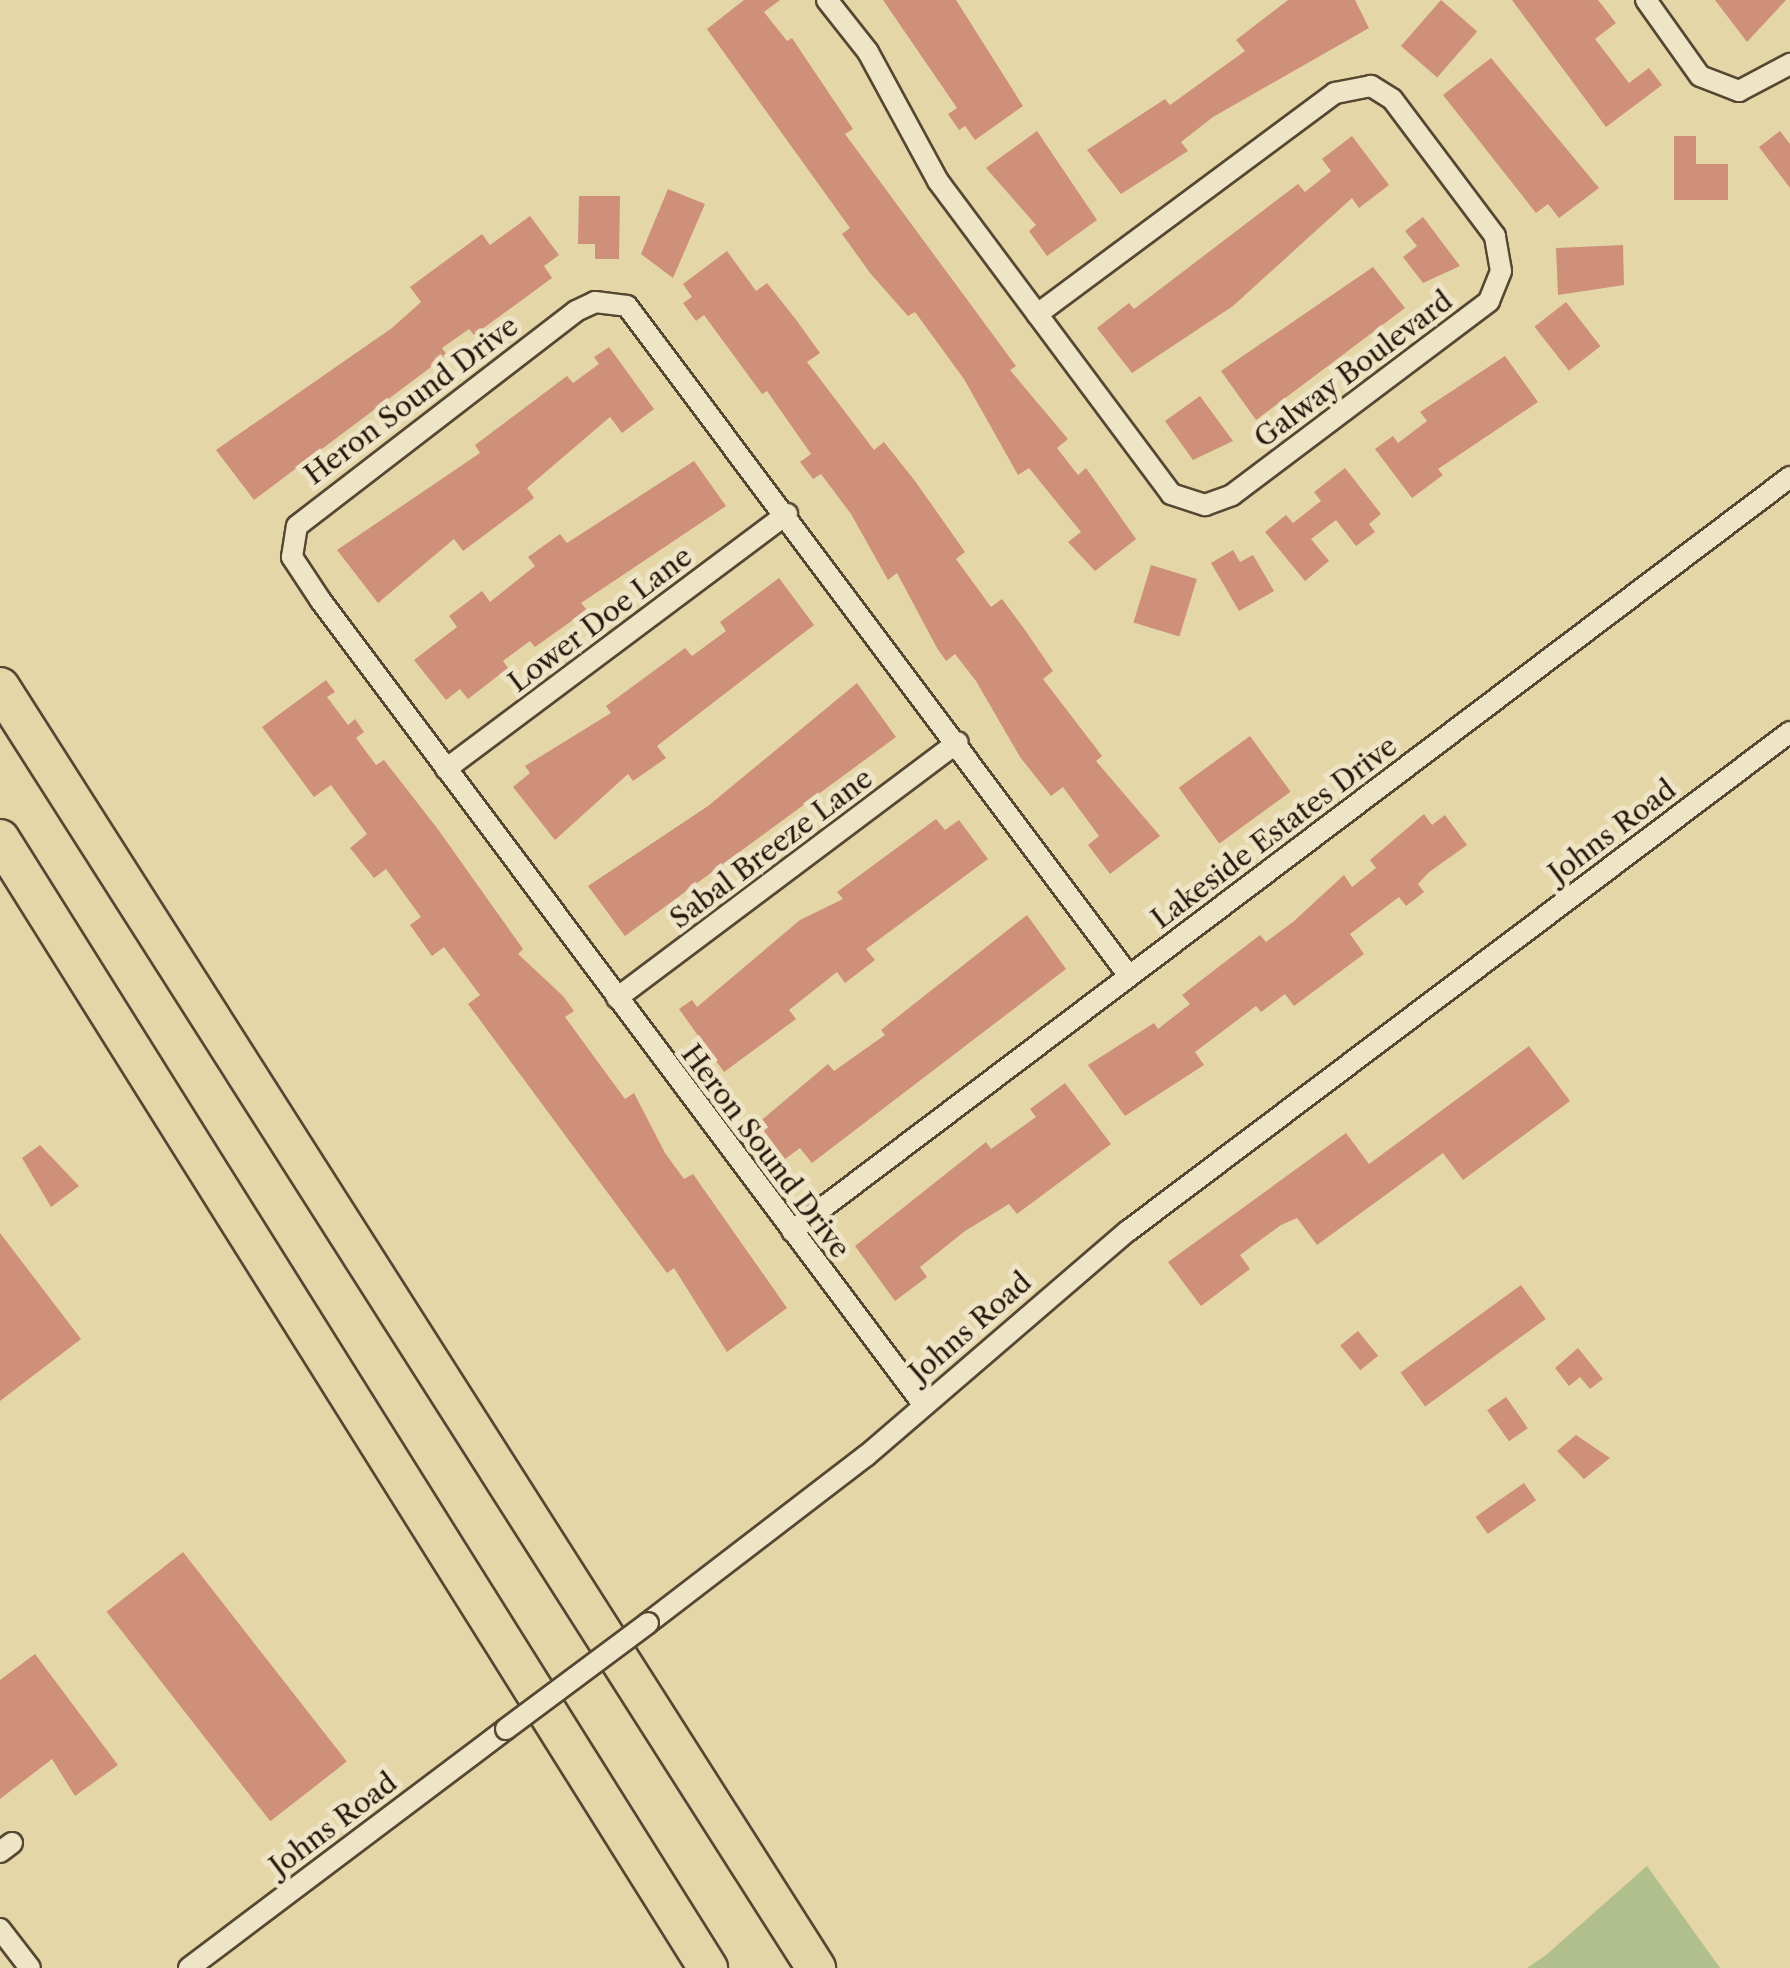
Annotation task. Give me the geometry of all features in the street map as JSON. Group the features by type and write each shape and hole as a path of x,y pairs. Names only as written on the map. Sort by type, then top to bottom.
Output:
{"highway":[{"path":"0,687 816,1968"},
{"path":"0,838 708,1968"}],"street":[{"name":"Galway Boulevard","path":"827,0 868,52 938,181 1037,314 1172,494 1205,505 1232,494 1488,301 1502,271 1496,236 1392,99 1370,86 1335,93 1037,314"},
{"path":"1646,0 1700,76 1739,91 1790,64"},
{"name":"Heron Sound Drive","path":"923,1404 616,998 292,557 296,526 330,494 576,311 610,301 646,322 1129,976"},
{"name":"Lakeside Estates Drive","path":"792,1231 1790,477"},
{"name":"Lower Doe Lane","path":"446,768 787,514"},
{"name":"Johns Road","path":"189,1968 648,1623 923,1404 1128,1231 1790,732"},
{"name":"Sabal Breeze Lane","path":"616,998 958,742"},
{"path":"0,1928 30,1968"}],"green space":[{"path":"1647,1866 1720,1968 1527,1968 1546,1955"}],"building":[{"path":"744,0 780,0 764,12 787,41 792,38 853,129 845,134 1016,366 1010,370 1068,439 1057,448 1078,475 1086,468 1136,539 1095,571 1068,542 1081,532 1029,468 1018,475 964,379 915,312 908,316 870,273 842,234 850,228 707,29"},
{"path":"883,0 956,0 1023,106 975,140 965,126 959,130 948,114 957,108"},
{"path":"1288,0 1355,0 1369,28 1213,117 1181,142 1188,151 1121,194 1087,150 1165,99 1170,105 1245,51 1236,40"},
{"path":"1441,0 1477,31 1437,78 1401,46"},
{"path":"1512,0 1598,0 1616,23 1595,39 1629,83 1649,68 1662,85 1606,127"},
{"path":"1715,0 1786,0 1747,42"},
{"path":"1491,58 1599,188 1559,218 1548,204 1536,213 1443,95"},
{"path":"1037,131 1097,220 1047,256 1029,231 1036,225 986,168"},
{"path":"1780,131 1790,144 1790,188 1759,147"},
{"path":"1352,136 1389,185 1359,208 1352,198 1233,306 1132,373 1097,328 1129,303 1134,309 1298,184 1305,192 1331,171 1322,159"},
{"path":"1674,136 1696,136 1696,164 1728,164 1728,200 1674,200"},
{"path":"668,189 705,204 673,278 641,254"},
{"path":"579,196 620,196 619,259 595,259 595,244 578,244"},
{"path":"530,216 559,255 544,266 552,278 474,335 469,329 442,348 447,355 254,500 216,450 392,328 421,302 410,287 482,234 490,245"},
{"path":"1423,217 1460,266 1423,283 1403,257 1417,246 1405,231"},
{"path":"1623,245 1624,285 1558,295 1556,248"},
{"path":"727,251 756,291 767,283 797,321 820,353 807,362 874,450 884,442 915,481 965,552 956,559 991,607 1002,599 1025,630 1053,671 1043,679 1102,756 1096,761 1160,836 1110,874 1088,845 1099,836 1063,787 1051,796 1020,757 976,681 955,654 946,661 937,648 897,573 888,580 851,514 821,474 813,479 800,462 811,454 767,391 762,394 704,315 696,321 683,303 692,297 683,284"},
{"path":"1373,267 1405,308 1256,420 1221,371"},
{"path":"1566,302 1600,346 1569,371 1534,327"},
{"path":"609,347 654,409 622,433 610,417 527,488 534,498 463,551 454,539 378,603 337,550 480,453 475,445 567,376 573,383 599,364 594,357"},
{"path":"1505,356 1538,402 1438,469 1443,475 1412,498 1375,449 1393,436 1398,443 1427,421 1420,412"},
{"path":"1200,396 1233,441 1193,460 1165,421"},
{"path":"694,461 726,506 581,603 587,610 535,647 530,641 503,661 508,668 468,699 460,689 446,700 414,660 457,627 449,616 482,591 490,602 535,566 528,557 560,534 567,543"},
{"path":"1345,468 1381,514 1369,524 1375,532 1356,546 1336,520 1311,539 1329,561 1305,581 1265,532 1286,515 1293,523 1321,501 1314,492"},
{"path":"1233,550 1240,562 1253,555 1274,591 1239,611 1211,563"},
{"path":"1151,565 1197,579 1179,636 1133,622"},
{"path":"779,578 814,625 657,746 666,758 633,781 628,774 555,840 513,787 530,773 525,766 611,713 606,706 685,648 692,656 726,631 720,622"},
{"path":"326,680 335,692 327,697 348,725 355,719 364,732 356,738 376,765 384,760 437,828 523,949 518,954 563,996 574,1011 565,1017 625,1099 634,1093 665,1153 684,1179 693,1174 787,1308 727,1352 674,1268 667,1273 468,1004 480,995 444,947 432,956 410,925 421,917 386,869 374,878 350,848 367,834 331,785 314,797 262,727"},
{"path":"857,683 896,737 625,936 588,886 708,806"},
{"path":"1250,736 1291,792 1219,844 1179,788"},
{"path":"1424,814 1432,825 1445,815 1467,845 1428,873 1418,884 1424,892 1406,906 1399,897 1350,934 1364,954 1294,1006 1285,994 1261,1012 1256,1006 1195,1052 1204,1065 1125,1116 1088,1065 1154,1023 1158,1029 1190,1004 1182,995 1260,935 1266,942 1293,922 1344,875 1352,887 1376,868 1370,860"},
{"path":"936,819 945,830 959,820 988,859 866,949 875,960 845,983 837,972 789,1010 796,1019 724,1072 679,1009 692,1000 697,1007 800,920 843,899 837,892"},
{"path":"1027,915 1066,969 812,1163 800,1148 785,1159 758,1123 828,1064 834,1071 885,1035 881,1030"},
{"path":"1529,1046 1570,1101 1463,1180 1443,1153 1317,1245 1297,1218 1281,1225 1240,1255 1250,1269 1201,1306 1168,1262 1346,1133 1369,1164"},
{"path":"1065,1083 1111,1144 1017,1214 1009,1204 965,1231 920,1267 927,1277 895,1301 855,1246 986,1142 991,1149 1036,1117 1030,1109"},
{"path":"40,1145 79,1186 51,1207 22,1158"},
{"path":"0,1233 81,1339 0,1401"},
{"path":"1521,1285 1546,1319 1425,1407 1400,1373"},
{"path":"1358,1331 1378,1356 1360,1370 1340,1345"},
{"path":"1578,1348 1603,1379 1590,1389 1580,1377 1569,1386 1555,1368"},
{"path":"1506,1397 1528,1428 1509,1441 1487,1410"},
{"path":"1576,1435 1610,1458 1584,1479 1557,1451"},
{"path":"1524,1483 1536,1500 1488,1534 1476,1517"},
{"path":"183,1552 347,1762 270,1821 107,1612"},
{"path":"35,1654 118,1765 75,1796 52,1759 0,1799 0,1680"}]}
